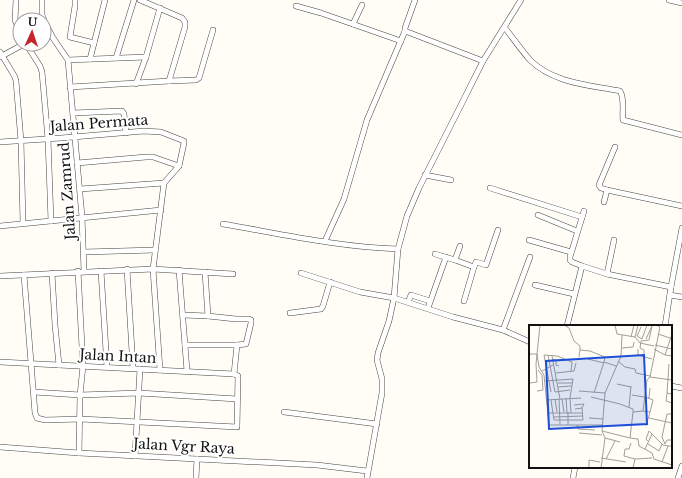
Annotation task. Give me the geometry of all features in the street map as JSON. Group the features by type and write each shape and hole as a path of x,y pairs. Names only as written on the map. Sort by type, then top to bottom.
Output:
{"street":[{"path":"15,12 16,0"},
{"name":"Jalan Zamrud","path":"42,0 42,12"},
{"path":"75,0 70,37 94,44"},
{"path":"90,59 105,0"},
{"path":"116,58 134,0"},
{"path":"140,0 182,18 186,23 169,81"},
{"path":"325,241 344,199 367,120 405,31 404,29 415,0"},
{"path":"367,478 382,403 383,386 377,360 378,353 389,321 394,298 398,249 407,216 425,175 483,62 521,0"},
{"path":"669,0 682,3"},
{"path":"353,24 362,5"},
{"path":"296,6 321,13 401,41"},
{"path":"136,84 146,57 160,8"},
{"path":"505,28 529,59 549,73 567,81 620,92 623,98 623,120 682,135"},
{"path":"70,87 197,79 213,30"},
{"path":"405,31 483,62"},
{"name":"Jalan Zamrud","path":"52,40 68,60 80,189 84,271"},
{"path":"12,50 1,55 15,77 16,82 21,141 24,223"},
{"path":"30,52 40,66 42,72 48,139 51,221"},
{"path":"68,60 146,57"},
{"path":"73,114 122,111 124,114 126,133"},
{"name":"Jalan Permata","path":"0,142 144,131 161,132 182,140 184,143 179,166 164,184"},
{"path":"615,146 599,185 601,188 682,206"},
{"path":"77,163 152,157 179,166"},
{"path":"425,175 451,180"},
{"path":"80,189 164,184 152,269 160,370"},
{"path":"490,188 582,217"},
{"path":"604,202 607,190"},
{"path":"0,226 160,210"},
{"path":"584,211 571,252 570,260 572,262 607,274 671,287"},
{"path":"538,215 577,231"},
{"path":"223,224 325,241 398,249"},
{"path":"665,325 682,228"},
{"path":"464,301 476,262 486,265 498,230"},
{"path":"529,240 571,252"},
{"path":"607,274 614,240"},
{"path":"455,260 460,246"},
{"path":"84,252 155,250"},
{"path":"435,254 474,267"},
{"path":"428,308 446,257"},
{"path":"503,330 530,257"},
{"path":"567,325 582,266"},
{"path":"127,269 133,368"},
{"path":"0,276 127,269 179,270 233,274"},
{"path":"179,270 187,371"},
{"path":"101,271 107,367"},
{"path":"78,272 83,366 80,395 79,453"},
{"path":"205,272 208,316"},
{"path":"52,273 59,365"},
{"path":"300,273 360,292 394,298 453,317 503,330 529,342"},
{"path":"24,275 34,392 34,413 37,418 45,420 80,419 237,427 238,376 234,374 237,345"},
{"path":"290,313 321,309 330,282"},
{"path":"535,285 574,294"},
{"path":"408,302 411,295 430,301"},
{"path":"670,295 682,297"},
{"path":"183,316 208,316 251,320 246,344 185,345"},
{"name":"Jalan Intan","path":"0,362 234,374"},
{"path":"135,456 140,369"},
{"path":"672,386 682,388"},
{"path":"34,392 80,395 139,393 237,399"},
{"path":"284,412 377,424"},
{"name":"Jalan Vgr Raya","path":"0,447 79,453 317,465 368,471"},
{"path":"196,478 197,459"},
{"path":"678,478 682,466"},
{"path":"573,478 575,468"}]}
